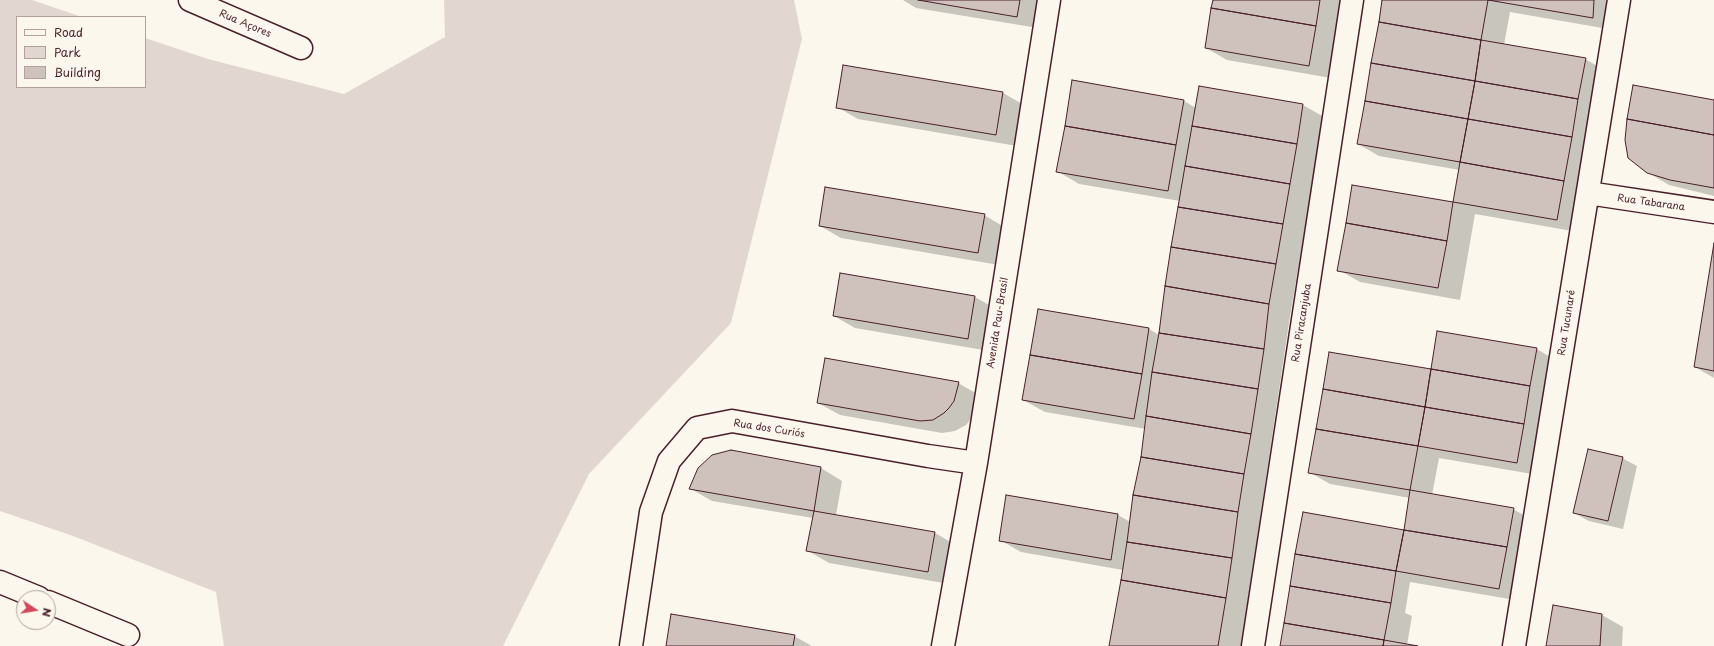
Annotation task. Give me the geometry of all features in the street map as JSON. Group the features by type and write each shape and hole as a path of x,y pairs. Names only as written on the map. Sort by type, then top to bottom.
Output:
{"street":[{"name":"Rua Açores","path":"190,0 301,48"},
{"name":"Avenida Pau-Brasil","path":"943,646 976,463 1049,0"},
{"name":"Rua Piracanjuba","path":"1253,646 1352,0"},
{"name":"Rua Tucunaré","path":"1514,646 1619,0"},
{"name":"Rua Tabarana","path":"1588,193 1714,212"},
{"name":"Rua dos Curiós","path":"630,646 651,512 669,461 697,428 732,421 928,456 976,463"},
{"path":"0,582 20,590"},
{"path":"56,605 128,635"}],"green space":[{"path":"0,0 32,0 79,16 16,16 16,88 146,88 146,38 208,59 344,94 445,37 444,0 794,0 802,39 731,323 589,474 503,646 224,646 216,592 73,536 0,511"}],"building":[{"path":"918,0 1020,0 1017,17"},
{"path":"1213,0 1320,0 1316,26 1211,8"},
{"path":"1382,0 1488,0 1481,40 1379,22"},
{"path":"1488,0 1594,0 1593,18"},
{"path":"1211,8 1316,26 1309,66 1205,48"},
{"path":"1379,22 1481,40 1475,81 1371,63"},
{"path":"1481,40 1586,58 1578,99 1475,81"},
{"path":"1371,63 1475,81 1468,119 1365,101"},
{"path":"843,65 1003,92 996,135 836,108"},
{"path":"1072,80 1184,100 1176,145 1065,126"},
{"path":"1475,81 1578,99 1572,137 1468,119"},
{"path":"1633,85 1714,100 1714,135 1627,119"},
{"path":"1199,86 1303,104 1297,144 1192,126"},
{"path":"1365,101 1468,119 1460,162 1357,144"},
{"path":"1468,119 1572,137 1564,181 1460,162"},
{"path":"1627,119 1714,135 1714,188 1670,180 1647,173 1628,158 1625,140"},
{"path":"1065,126 1176,145 1168,191 1056,172"},
{"path":"1192,126 1297,144 1290,184 1185,166"},
{"path":"1460,162 1564,181 1557,220 1453,202"},
{"path":"1185,166 1290,184 1283,224 1178,207"},
{"path":"1352,185 1453,202 1447,241 1346,223"},
{"path":"825,187 985,214 978,253 819,226"},
{"path":"1178,207 1283,224 1276,264 1171,247"},
{"path":"1346,223 1447,241 1438,288 1337,271"},
{"path":"1714,243 1714,371 1694,367"},
{"path":"1171,247 1276,264 1269,304 1165,286"},
{"path":"840,273 975,296 968,339 833,316"},
{"path":"1165,286 1269,304 1264,349 1159,333"},
{"path":"1038,309 1149,328 1142,374 1030,355"},
{"path":"1437,331 1537,348 1530,386 1431,369"},
{"path":"1159,333 1264,349 1258,389 1152,372"},
{"path":"1329,352 1431,369 1425,407 1323,389"},
{"path":"1030,355 1142,374 1134,419 1022,400"},
{"path":"825,358 959,382 954,401 944,413 933,420 920,421 817,403"},
{"path":"1431,369 1530,386 1524,424 1425,407"},
{"path":"1152,372 1258,389 1251,434 1146,416"},
{"path":"1323,389 1425,407 1418,446 1316,429"},
{"path":"1425,407 1524,424 1517,463 1418,446"},
{"path":"1146,416 1251,434 1244,474 1141,457"},
{"path":"1316,429 1418,446 1410,490 1308,473"},
{"path":"1588,449 1623,457 1608,521 1573,513"},
{"path":"731,450 821,467 814,511 689,489 698,468 712,455"},
{"path":"1141,457 1244,474 1238,512 1133,495"},
{"path":"1410,490 1514,508 1507,547 1404,530"},
{"path":"1006,495 1118,514 1111,560 999,541"},
{"path":"1133,495 1238,512 1232,558 1127,542"},
{"path":"814,511 935,532 928,572 806,551"},
{"path":"1303,512 1404,530 1396,571 1295,554"},
{"path":"1404,530 1507,547 1499,589 1396,571"},
{"path":"1127,542 1232,558 1226,598 1121,580"},
{"path":"1295,554 1396,571 1391,603 1290,586"},
{"path":"1121,580 1226,598 1218,646 1109,646"},
{"path":"1290,586 1391,603 1384,640 1284,623"},
{"path":"1553,605 1602,614 1600,646 1546,646"},
{"path":"671,614 795,635 793,646 666,646"},
{"path":"1284,623 1384,640 1383,646 1280,646"},
{"path":"1384,640 1418,646 1383,646"}]}
